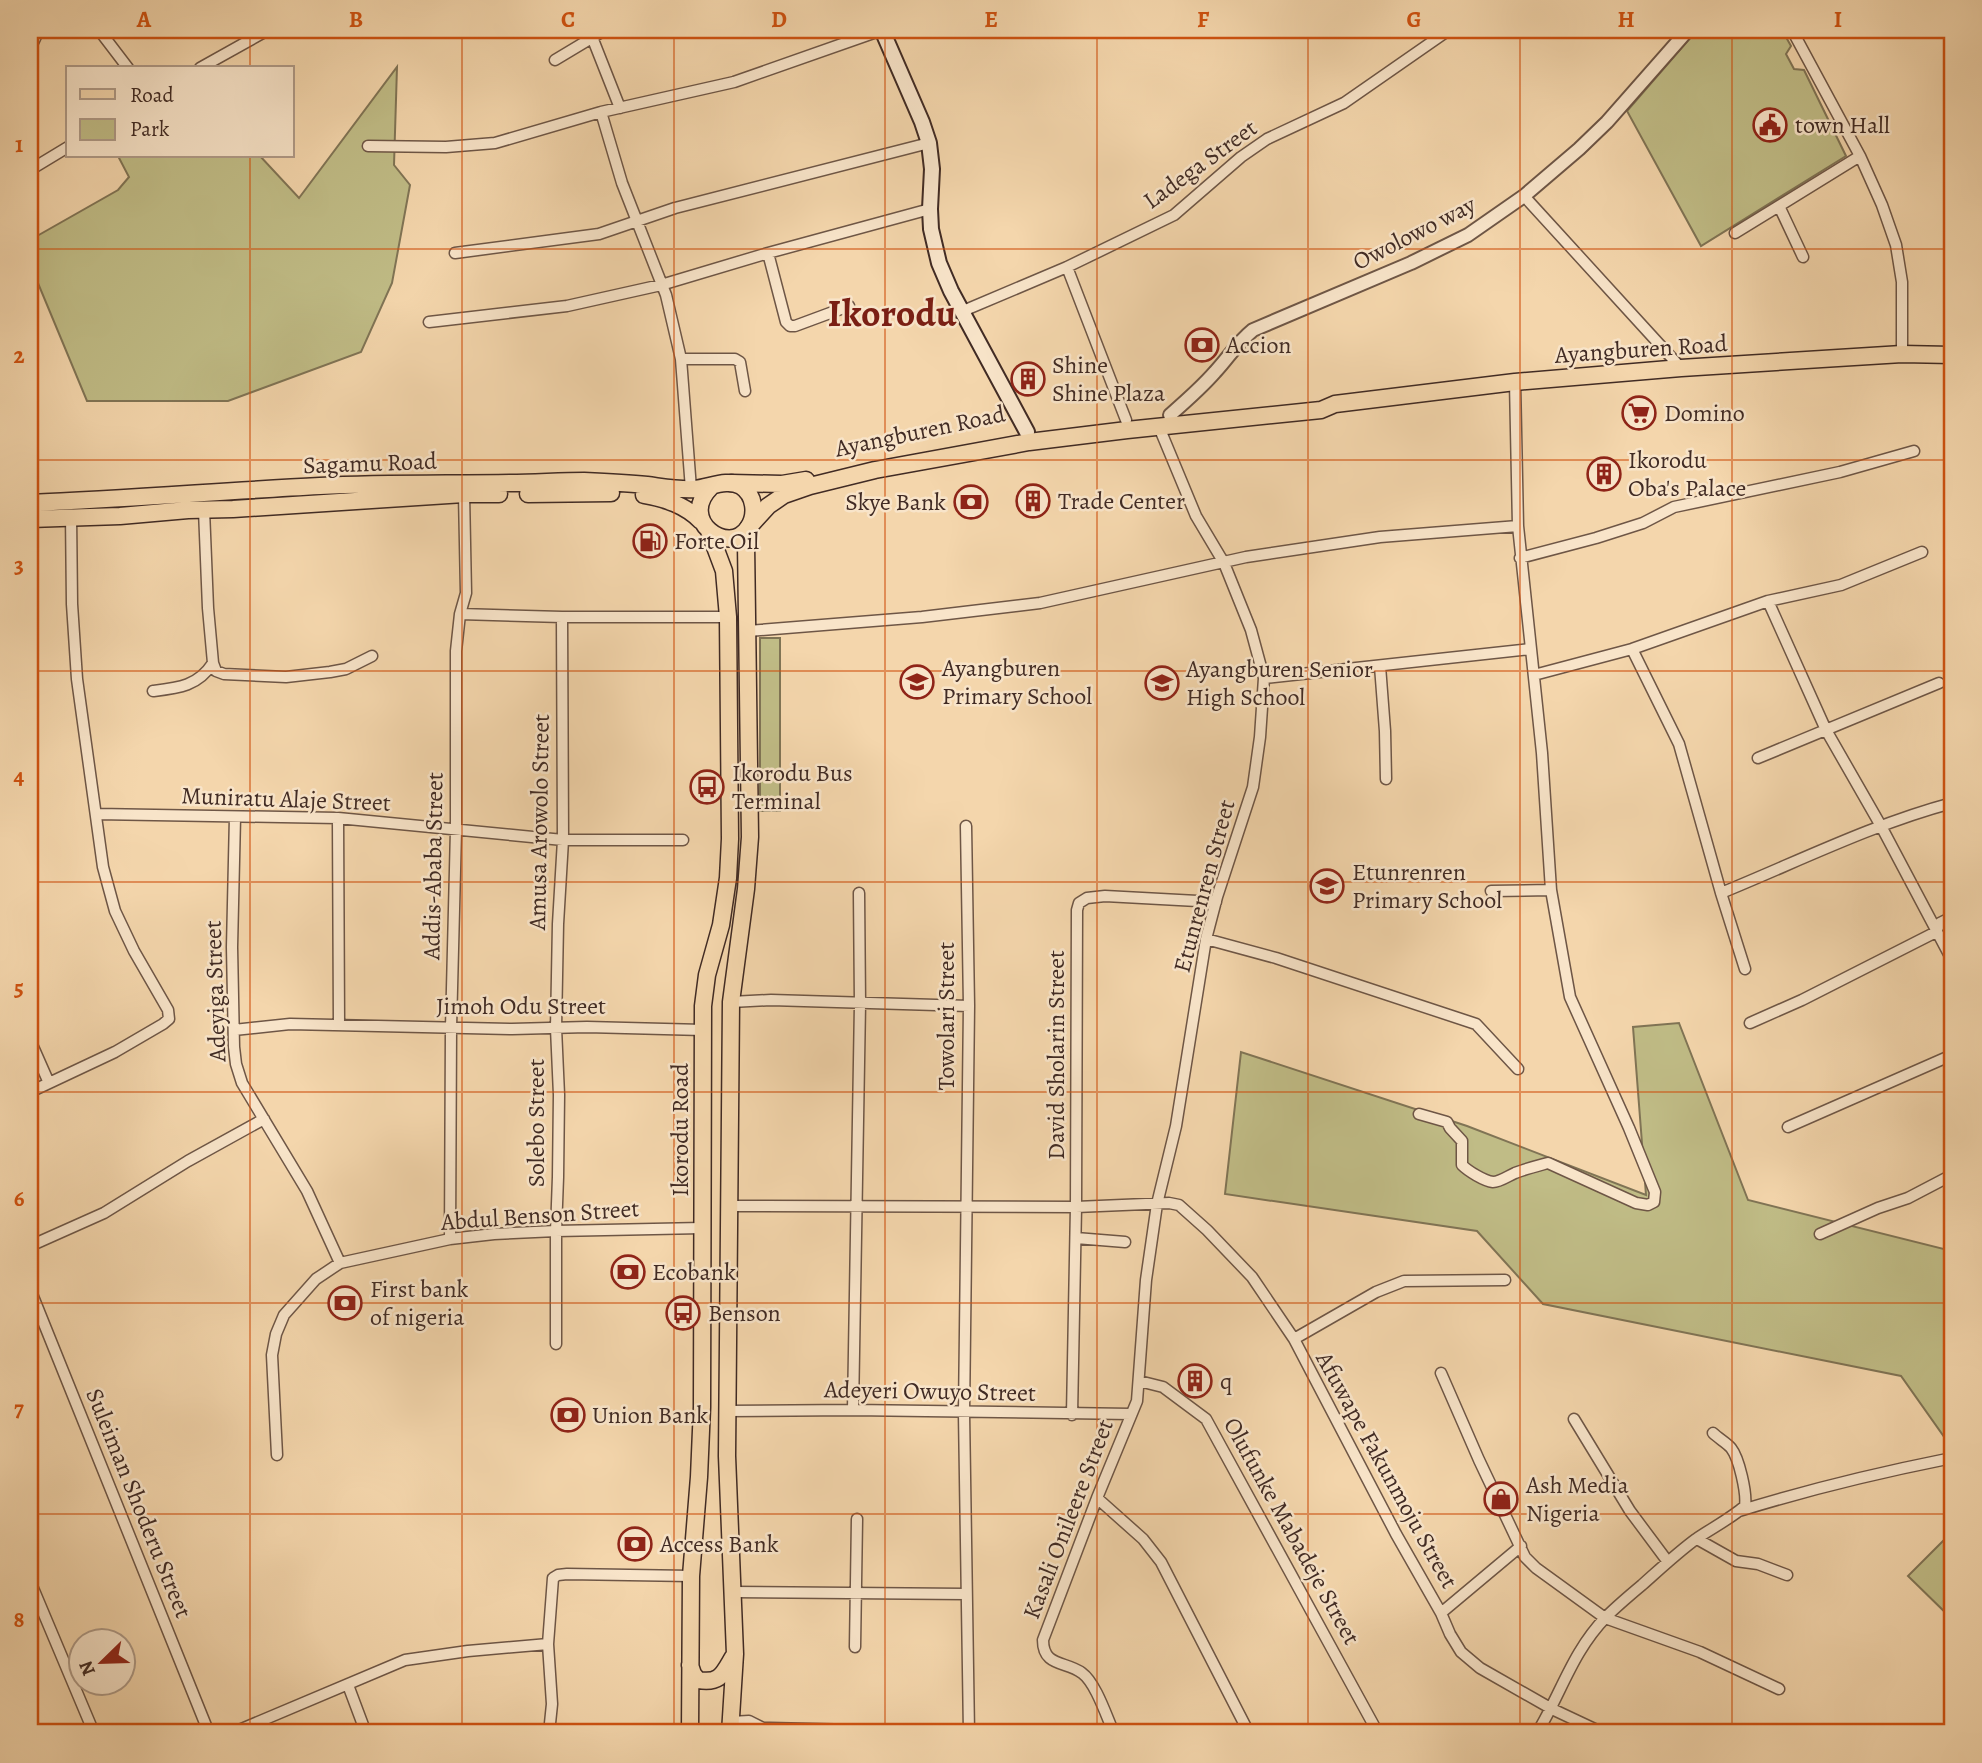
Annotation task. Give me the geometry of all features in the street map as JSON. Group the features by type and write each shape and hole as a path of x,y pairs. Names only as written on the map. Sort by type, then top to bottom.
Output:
{"main road":[{"path":"882,30 929,143 932,169 931,229 939,263 951,291 1027,432"},
{"name":"Ayangburen Road","path":"808,483 1029,442 1318,401 1335,404 1515,382 1681,368 1902,354 1952,355"},
{"name":"Ayangburen Road","path":"808,483 873,462 1027,432 1126,420 1164,421"},
{"name":"Sagamu Road","path":"30,503 318,486 585,481 691,489 711,487"},
{"path":"724,483 808,483 768,506 741,534 727,538 717,536 705,526 700,502 711,487 724,483"},
{"path":"731,483 748,492 753,501 754,510 748,528"},
{"path":"317,504 318,486"},
{"name":"Sagamu Road","path":"30,519 464,494 632,494 662,498 692,513 705,526"},
{"name":"Ikorodu Road","path":"690,1733 691,1576 702,1407 703,1030 707,975 721,925 730,839 724,571 705,526"},
{"name":"Ikorodu Road","path":"730,1728 735,1654 727,1456 731,1002 750,837 748,528"},
{"path":"689,1662 698,1680 712,1681 720,1677 735,1654"}],"street":[{"path":"30,49 38,30"},
{"path":"99,30 126,66"},
{"path":"204,66 268,30"},
{"path":"555,60 605,30"},
{"path":"368,146 446,147 495,143 601,112 734,82 882,30"},
{"name":"Ladega Street","path":"963,311 1067,267 1174,215 1241,157 1267,139 1344,103 1449,30"},
{"name":"Owolowo way","path":"1164,421 1199,389 1237,344 1253,330 1410,263 1468,235 1524,195 1607,122 1689,30"},
{"path":"1792,30 1860,156 1896,245 1902,282 1902,354"},
{"path":"592,37 620,108"},
{"path":"601,112 622,183 666,295 681,359 691,489"},
{"path":"455,253 599,234 732,192 929,143"},
{"path":"30,170 66,148"},
{"path":"1735,233 1860,156"},
{"path":"1524,195 1681,368"},
{"path":"1779,206 1803,257"},
{"path":"429,322 567,306 662,285 930,209"},
{"path":"768,253 786,321 790,326 795,327 849,306"},
{"path":"1067,267 1126,420"},
{"path":"681,359 735,359 740,362 745,391"},
{"path":"1419,1114 1447,1122 1462,1141 1462,1165 1468,1172 1493,1182 1548,1163 1636,1203 1648,1205 1654,1202 1655,1192 1629,1128 1570,997 1551,890 1542,753 1520,558 1515,382"},
{"name":"Etunrenren Street","path":"1131,1415 1137,1401 1146,1280 1157,1204 1177,1126 1206,939 1253,787 1264,678 1251,630 1224,563 1196,516 1164,421"},
{"path":"1520,558 1643,523 1674,507 1840,472 1914,451"},
{"name":"Addis-Ababa Street","path":"450,1239 456,651 460,614 466,593 464,494"},
{"path":"30,1092 114,1052 169,1019 167,1010 115,911 103,867 74,652 70,502"},
{"path":"204,510 208,608 216,671 224,674 286,677 346,669 372,656"},
{"path":"748,631 909,619 1040,603 1245,558 1380,537 1518,526"},
{"path":"1534,676 1632,649 1768,601 1841,585 1922,552"},
{"path":"1768,601 1826,730 1881,826 1952,960"},
{"path":"460,614 727,617"},
{"name":"Amusa Arowolo Street","path":"556,1028 563,840 562,617"},
{"path":"1264,678 1531,649"},
{"path":"1632,649 1679,744 1745,969"},
{"path":"153,691 193,682 204,676 213,663"},
{"path":"1380,666 1386,779"},
{"path":"1758,758 1939,683"},
{"path":"1721,893 1881,826 1952,803"},
{"name":"Muniratu Alaje Street","path":"97,814 338,818 563,840 684,840"},
{"name":"Adeyiga Street","path":"235,817 232,933 236,1063 242,1083 307,1191 340,1263"},
{"path":"338,818 339,1025"},
{"name":"Towolari Street","path":"966,826 969,1006 964,1413 969,1733"},
{"path":"1491,891 1551,890"},
{"path":"853,1410 860,1004 859,893"},
{"name":"David Sholarin Street","path":"1072,1415 1076,1238 1077,910 1079,903 1087,898 1105,896 1216,902"},
{"path":"1750,1023 1802,1000 1936,932 1940,922 1952,917"},
{"path":"1206,939 1276,958 1476,1024 1518,1069"},
{"path":"731,1002 771,1000 969,1006"},
{"name":"Jimoh Odu Street","path":"234,1030 290,1024 703,1030"},
{"name":"Solebo Street","path":"556,1028 559,1095 556,1344"},
{"path":"30,1040 49,1083"},
{"path":"1788,1128 1952,1055"},
{"path":"30,1246 104,1213 188,1161 264,1119"},
{"path":"1820,1234 1878,1208 1908,1198 1952,1175"},
{"name":"Afuwape Fakunmoju Street","path":"730,1206 1076,1208 1169,1203 1179,1205 1252,1277 1294,1339 1461,1652 1480,1668 1552,1709 1603,1733"},
{"name":"Abdul Benson Street","path":"340,1263 450,1239 556,1231 702,1228"},
{"path":"1076,1238 1125,1242"},
{"path":"277,1455 272,1355 276,1334 284,1315 316,1279 340,1263"},
{"path":"1294,1339 1376,1292 1404,1282 1505,1280"},
{"name":"Suleiman Shoderu Street","path":"30,1289 209,1733"},
{"path":"1441,1373 1525,1558 1605,1618 1700,1651 1779,1689"},
{"name":"Olufunke Mabadeje Street","path":"1139,1381 1163,1387 1206,1419 1378,1733"},
{"name":"Adeyeri Owuyo Street","path":"727,1411 853,1410 1131,1415"},
{"name":"Kasali Onileere Street","path":"1114,1733 1089,1681 1082,1673 1050,1659 1043,1650 1043,1640 1131,1415"},
{"path":"1574,1419 1630,1511 1668,1562"},
{"path":"1537,1733 1552,1709 1563,1680 1579,1652 1605,1618 1668,1562 1745,1506 1740,1469 1732,1449 1713,1433"},
{"path":"1739,1511 1885,1471 1947,1459"},
{"path":"1097,1498 1143,1539 1161,1562 1249,1733"},
{"path":"855,1647 857,1519"},
{"path":"1697,1539 1736,1560 1758,1564 1787,1575"},
{"path":"1441,1613 1521,1546"},
{"path":"549,1733 552,1703 548,1644 553,1578 558,1575 691,1576"},
{"path":"30,1581 94,1733"},
{"path":"733,1592 966,1594"},
{"path":"232,1733 405,1660 548,1644"},
{"path":"348,1685 366,1733"},
{"path":"730,1728 748,1721 763,1728 856,1730"}],"green space":[{"path":"1697,30 1782,30 1791,46 1786,54 1794,69 1804,70 1846,156 1701,246 1627,111"},
{"path":"397,67 394,165 410,185 392,283 361,352 228,401 87,401 30,264 30,240 118,190 129,177 119,158 262,158 299,198"},
{"path":"760,638 780,638 780,811 760,811"},
{"path":"1679,1023 1748,1200 1944,1249 1952,1266 1952,1448 1901,1376 1543,1304 1477,1231 1225,1194 1241,1052 1467,1126 1646,1195 1633,1027"},
{"path":"1952,1532 1952,1619 1908,1576"}],"place":[{"name":"town Hall","path":"1770,125"},
{"name":"Accion","path":"1202,345"},
{"name":"Shine Shine Plaza","path":"1028,379"},
{"name":"Domino","path":"1639,413"},
{"name":"Ikorodu Oba's Palace","path":"1604,474"},
{"name":"Trade Center","path":"1033,501"},
{"name":"Skye Bank","path":"971,502"},
{"name":"Forte Oil","path":"650,541"},
{"name":"Ayangburen Primary School","path":"917,682"},
{"name":"Ayangburen Senior High School","path":"1162,683"},
{"name":"Ikorodu Bus Terminal","path":"707,787"},
{"name":"Etunrenren Primary School","path":"1327,886"},
{"name":"Ecobank","path":"628,1272"},
{"name":"First bank of nigeria","path":"345,1303"},
{"name":"Benson","path":"683,1313"},
{"name":"q","path":"1195,1381"},
{"name":"Union Bank","path":"568,1415"},
{"name":"Ash Media Nigeria","path":"1501,1499"},
{"name":"Access Bank","path":"635,1544"}],"district":[{"name":"Ikorodu","path":"892,313"}]}
